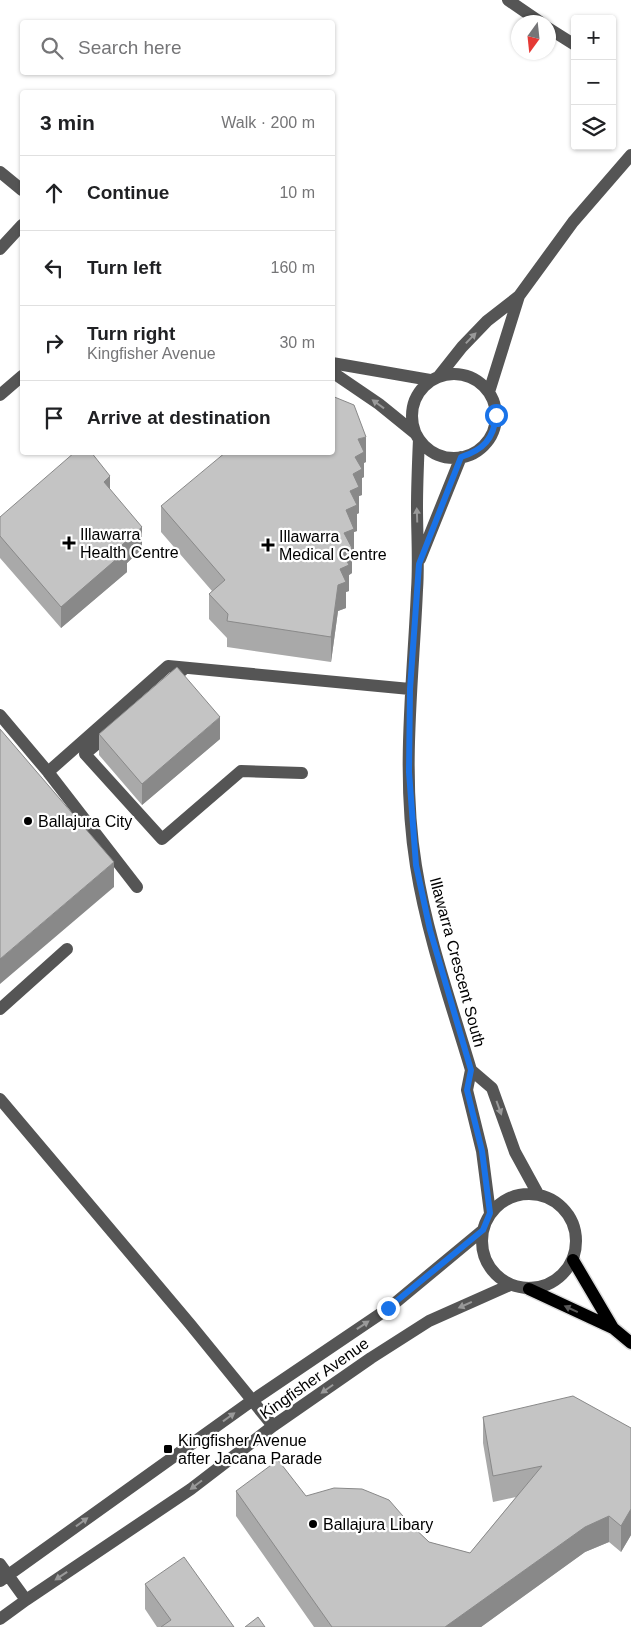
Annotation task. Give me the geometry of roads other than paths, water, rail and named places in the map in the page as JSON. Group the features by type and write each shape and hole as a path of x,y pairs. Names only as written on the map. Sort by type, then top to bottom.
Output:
{"main road":[{"path":"573,1260 613,1328"},
{"path":"529,1289 613,1328 631,1343"}],"street":[{"path":"508,0 530,15"},
{"path":"556,33 571,43"},
{"path":"418,437 412,414 417,395 487,321 519,296 573,222 631,155"},
{"path":"0,172 20,188"},
{"path":"0,249 20,227"},
{"path":"489,392 519,296"},
{"path":"335,363 435,378 458,374 476,380 489,392 494,403 495,427 490,438 482,447 472,453 461,457 437,454 427,448 418,437 386,410 335,374"},
{"path":"0,395 20,378"},
{"name":"Illawarra Crescent South","path":"418,437 417,508 419,564 410,689 409,772 416,865 430,930 471,1070 467,1090 482,1151 490,1213"},
{"name":"Illawarra Crescent South","path":"419,564 461,457"},
{"path":"48,772 168,666 410,689"},
{"path":"185,668 85,754 162,839 241,771 302,772"},
{"path":"0,716 48,772 137,887"},
{"path":"0,1009 67,950"},
{"name":"Illawarra Crescent South","path":"471,1070 492,1088 515,1152 538,1194"},
{"path":"0,1099 273,1426"},
{"path":"520,1194 538,1194 551,1199 563,1207 572,1219 576,1232 577,1246 573,1260 563,1276 547,1286 529,1289 510,1285 498,1278 489,1268 481,1243 483,1230 490,1213 503,1201 520,1194"},
{"name":"Kingfisher Avenue","path":"4,1578 253,1400 388,1308 483,1230"},
{"name":"Kingfisher Avenue","path":"0,1619 191,1489 273,1426 429,1321 510,1285"},
{"path":"0,1564 4,1578 26,1600"}],"place":[{"name":"Illawarra Health Centre","path":"69,543"},
{"name":"Illawarra Medical Centre","path":"268,545"},
{"name":"Ballajura City","path":"28,821"},
{"name":"Kingfisher Avenue after Jacana Parade","path":"168,1449"},
{"name":"Ballajura Libary","path":"313,1524"}]}
